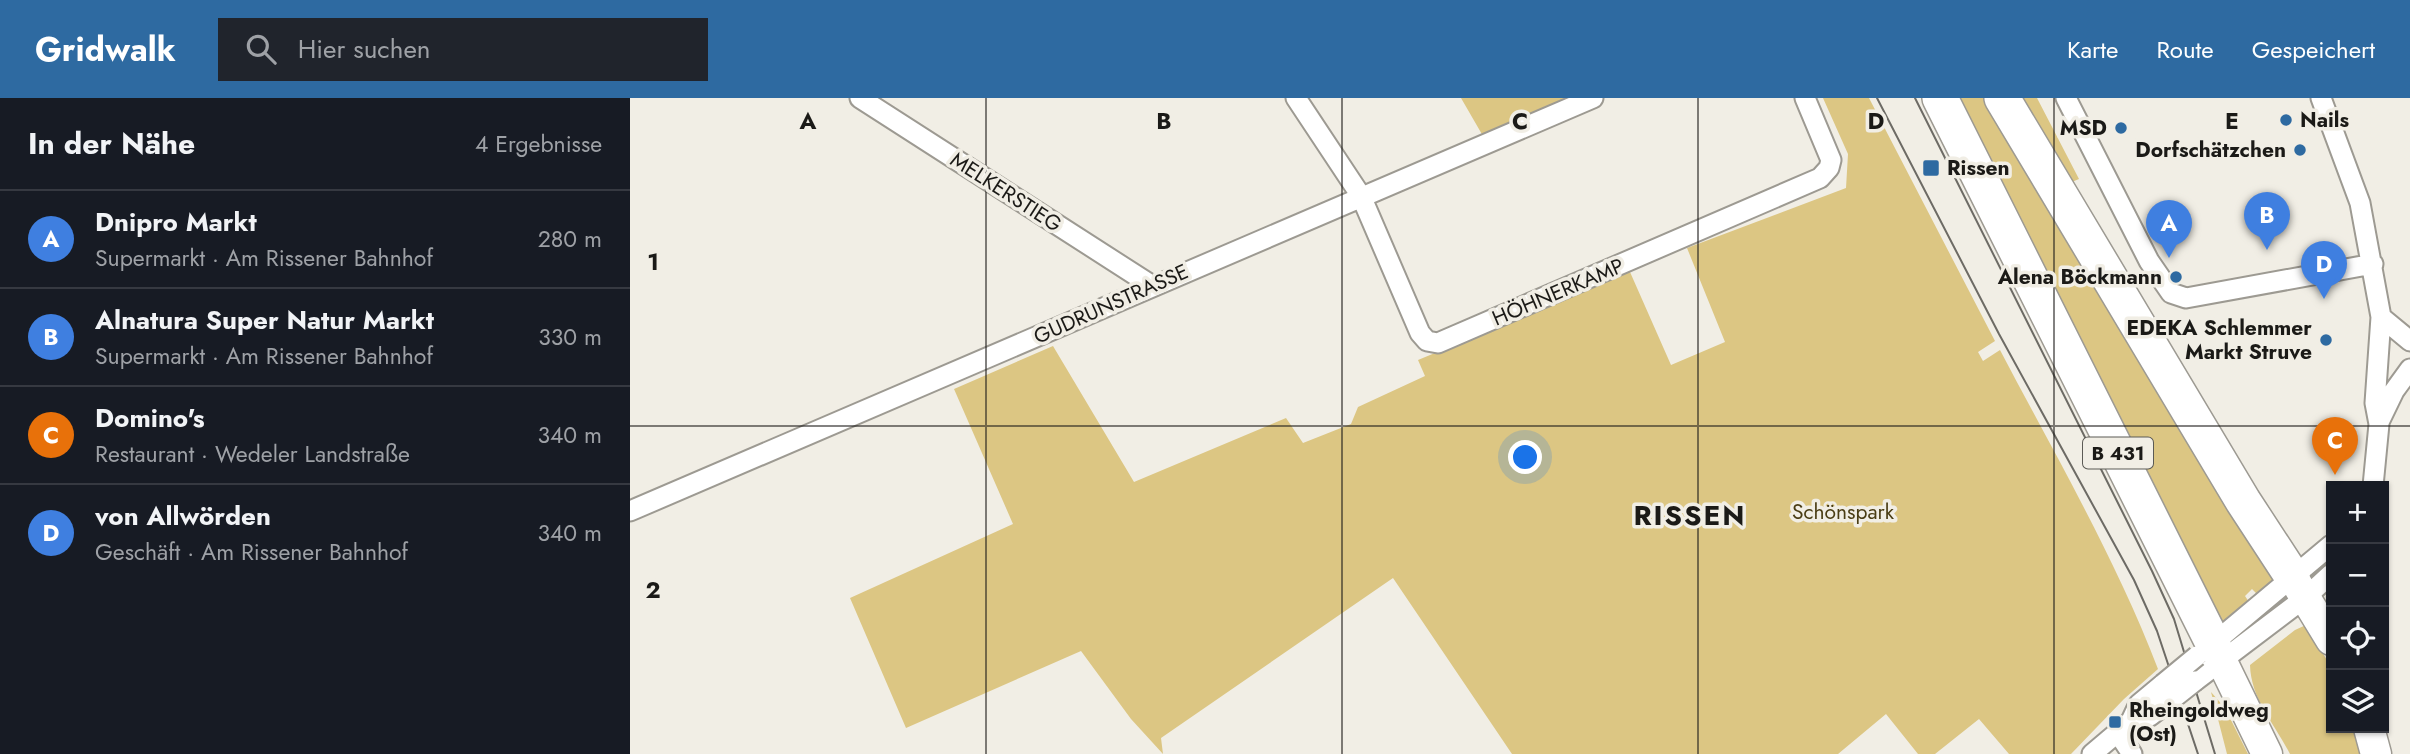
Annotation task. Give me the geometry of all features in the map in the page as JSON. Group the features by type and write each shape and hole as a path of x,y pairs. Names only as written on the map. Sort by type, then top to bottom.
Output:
{"highway":[{"name":"B 431","path":"1940,98 2209,658"},
{"path":"2002,98 2243,501 2299,587"}],"main road":[{"path":"2299,587 2326,631"},
{"name":"B 431","path":"2209,658 2240,699 2266,754"},
{"path":"2240,699 2265,726 2282,754"},
{"path":"2370,733 2376,754"}],"street":[{"name":"MELKERSTIEG","path":"860,98 1151,285"},
{"path":"1296,98 1361,196"},
{"name":"GUDRUNSTRASSE","path":"630,511 1151,285 1592,98"},
{"name":"HÖHNERKAMP","path":"1361,196 1420,333 1427,341 1438,343 1814,182 1829,168 1827,146 1805,98"},
{"path":"2066,98 2164,286 2179,297 2194,297 2373,264"},
{"path":"2321,98 2360,202 2381,317 2375,403 2379,424 2373,481"},
{"path":"2381,317 2410,341"},
{"path":"2379,424 2394,391 2410,369"},
{"path":"2092,754 2124,727 2150,716 2167,692 2299,587 2326,552"},
{"path":"2299,587 2326,575"},
{"path":"2124,727 2133,754"}],"green space":[{"path":"1461,98 1593,98 1487,143"},
{"name":"Schönspark","path":"1823,98 1869,98 1995,341 1978,352 1983,361 2000,350 2104,547 2158,669 2124,699 2071,754 2009,754 1979,719 1935,754 1918,754 1886,714 1838,754 1512,754 1393,578 1161,738 1163,754 1131,719 1081,651 906,728 850,598 1013,524 954,389 1053,346 1134,482 1286,418 1303,443 1351,424 1358,407 1425,376 1418,360 1630,272 1671,365 1725,342 1687,248 1846,188 1848,154"},
{"path":"1949,98 1992,98 2274,578 2258,595 2252,589 2245,596 2249,602 2228,621 2219,621"},
{"path":"2015,98 2037,98 2079,179 2067,184"},
{"path":"2306,625 2326,659 2326,733 2359,733 2365,754 2290,754 2259,701 2251,678 2250,665 2295,630"},
{"path":"2211,692 2225,708 2248,754 2227,754"}],"tram line":[{"path":"1877,98 1999,334 2134,580 2157,631 2198,754"},
{"path":"1915,98 2174,619 2215,754"}],"place":[{"name":"Nails","path":"2286,120"},
{"name":"MSD","path":"2121,128"},
{"name":"Dorfschätzchen","path":"2300,150"},
{"name":"Rissen","path":"1931,168"},
{"name":"Alnatura Super Natur Markt","path":"2267,250"},
{"name":"Dnipro Markt","path":"2169,258"},
{"name":"Alena Böckmann","path":"2176,277"},
{"name":"von Allwörden","path":"2324,299"},
{"name":"EDEKA Schlemmer Markt Struve","path":"2326,340"},
{"name":"Domino's","path":"2335,475"},
{"name":"Rheingoldweg (Ost)","path":"2115,722"}],"district":[{"name":"RISSEN","path":"1690,515"}]}
